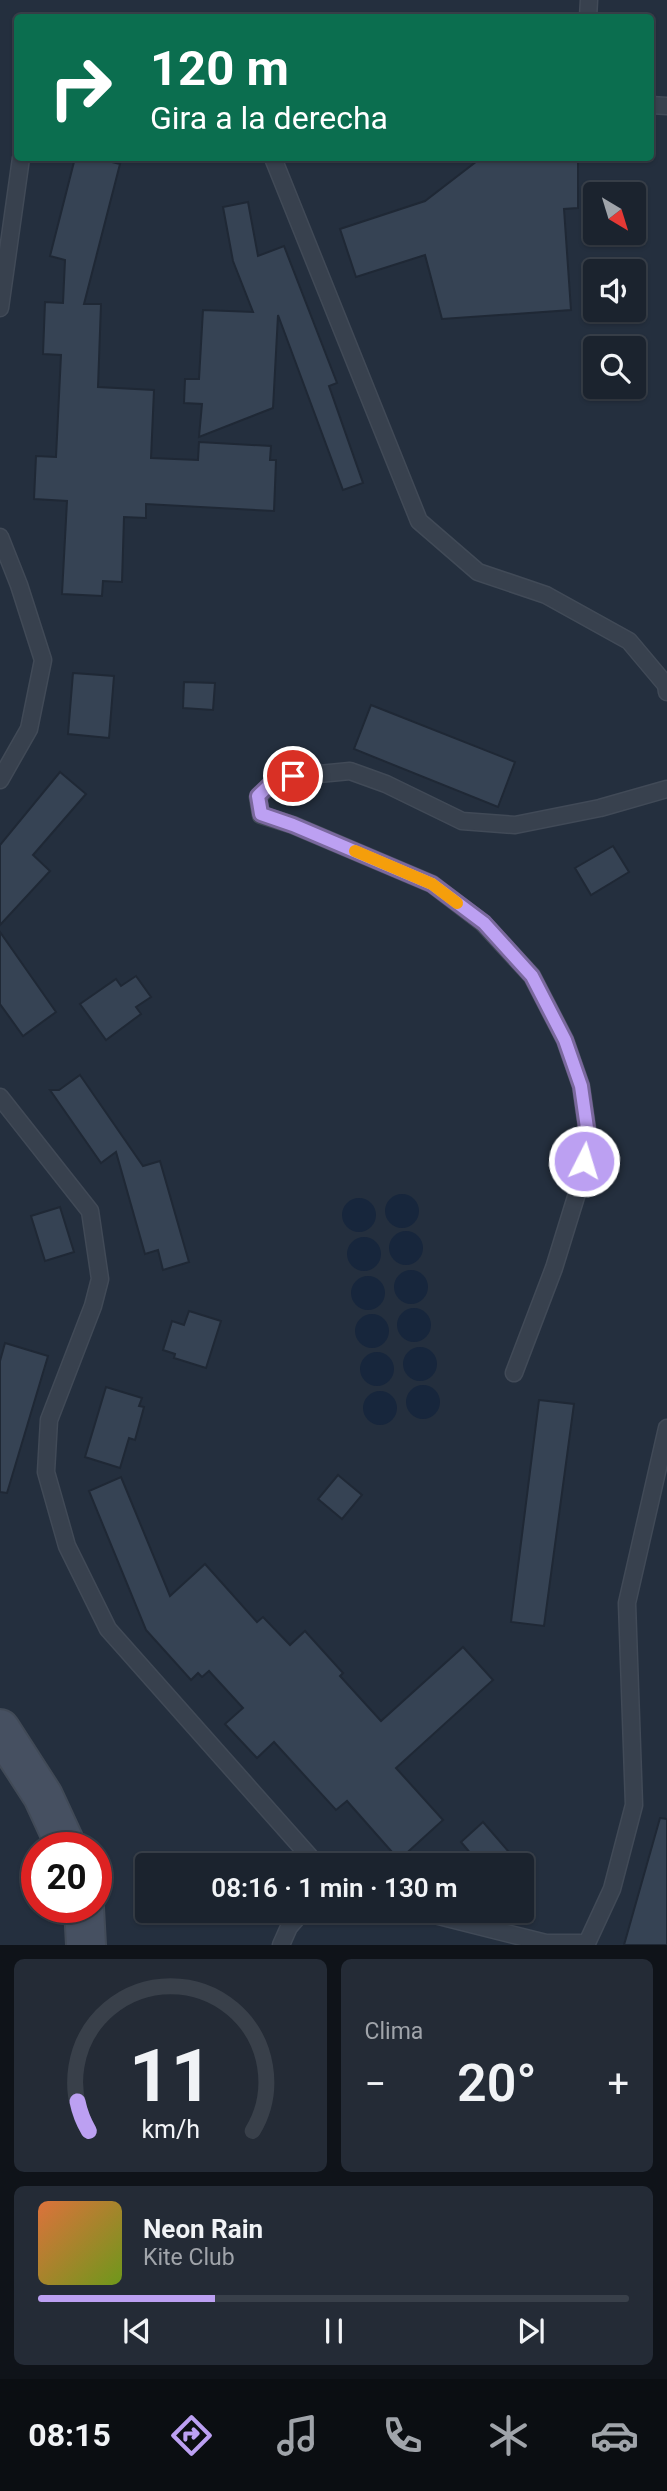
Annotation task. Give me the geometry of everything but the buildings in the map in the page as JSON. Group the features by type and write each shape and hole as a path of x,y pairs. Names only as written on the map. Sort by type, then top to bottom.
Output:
{"main road":[{"path":"0,1729 43,1796 60,1832"},
{"path":"85,1923 86,1945"}],"lane":[{"path":"0,308 21,161"},
{"path":"274,161 419,521 478,572 546,595 629,641 666,685 667,692"},
{"path":"0,537 43,660 29,729 0,780"},
{"path":"514,1373 562,1245 579,1187 588,1135 581,1086 565,1040 532,976 484,923 432,884 261,814 258,796 277,778 350,771 386,783 462,821 514,825 600,808 667,789"},
{"path":"0,1097 90,1211 100,1279 93,1306 49,1420 46,1472 67,1546 108,1629 307,1853"},
{"path":"467,1923 546,1943 587,1942 611,1889 634,1805 627,1603 661,1482 667,1428"},
{"path":"281,1945 292,1923"}],"water":[{"path":"402,1194 414,1199 419,1211 414,1223 402,1228 390,1223 385,1211 390,1199"},
{"path":"359,1198 371,1203 376,1215 371,1227 359,1232 347,1227 342,1215 347,1203"},
{"path":"406,1231 418,1236 423,1248 418,1260 406,1265 394,1260 389,1248 394,1236"},
{"path":"364,1237 376,1242 381,1254 376,1266 364,1271 352,1266 347,1254 352,1242"},
{"path":"411,1270 423,1275 428,1287 423,1299 411,1304 399,1299 394,1287 399,1275"},
{"path":"368,1276 380,1281 385,1293 380,1305 368,1310 356,1305 351,1293 356,1281"},
{"path":"414,1308 426,1313 431,1325 426,1337 414,1342 402,1337 397,1325 402,1313"},
{"path":"372,1314 384,1319 389,1331 384,1343 372,1348 360,1343 355,1331 360,1319"},
{"path":"420,1347 432,1352 437,1364 432,1376 420,1381 408,1376 403,1364 408,1352"},
{"path":"377,1352 389,1357 394,1369 389,1381 377,1386 365,1381 360,1369 365,1357"},
{"path":"423,1385 435,1390 440,1402 435,1414 423,1419 411,1414 406,1402 411,1390"},
{"path":"380,1391 392,1396 397,1408 392,1420 380,1425 368,1420 363,1408 368,1396"}],"slow traffic":[{"path":"355,851 432,884 457,903"}],"route":[{"path":"293,776 277,778 258,796 261,814 432,884 484,923 532,976 565,1040 581,1086 588,1135 584,1161"}]}
